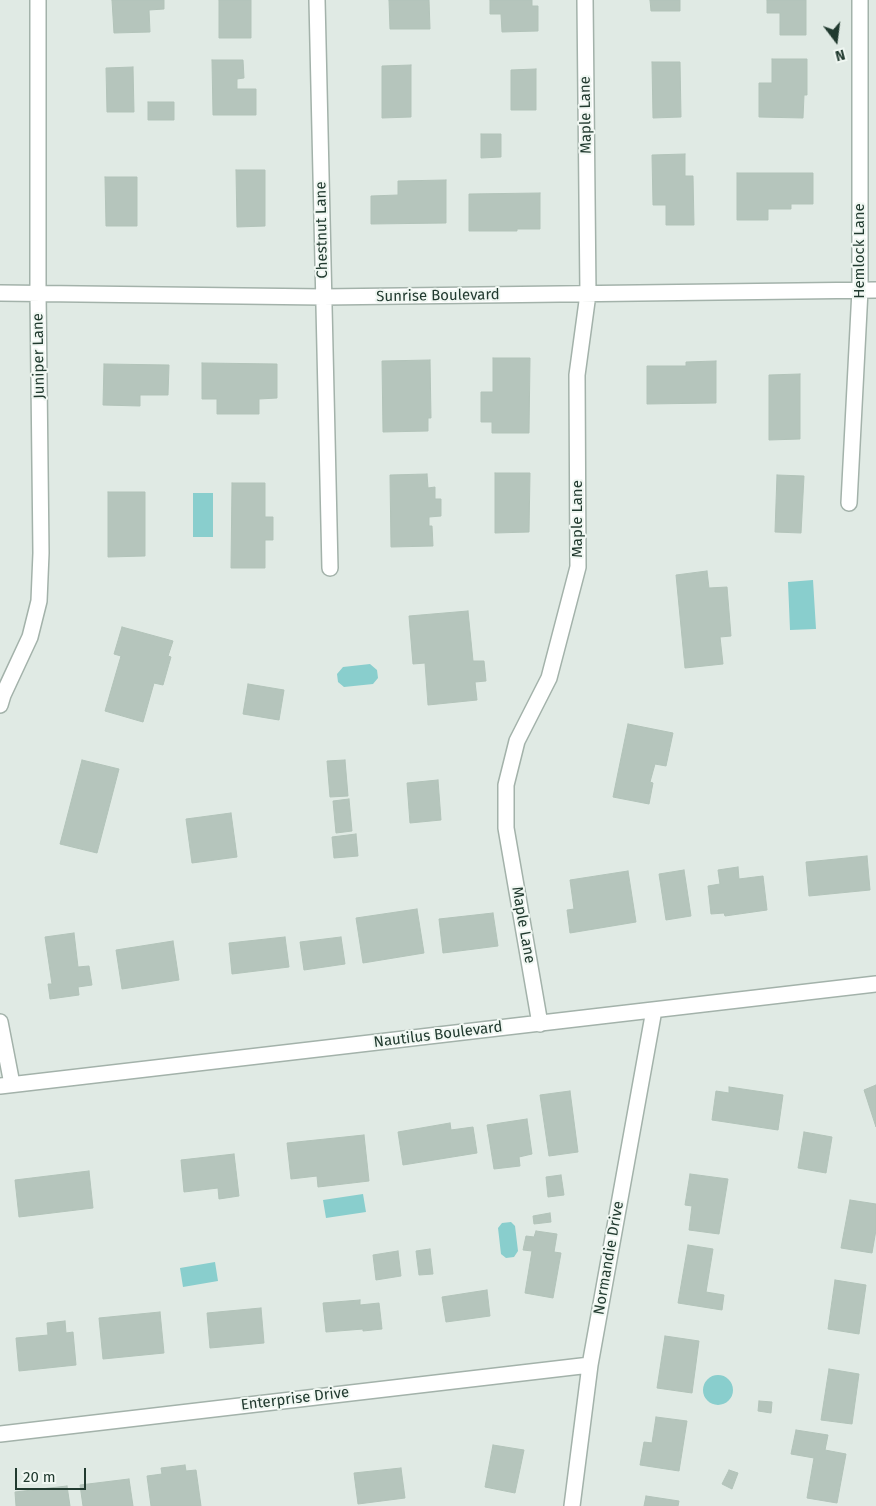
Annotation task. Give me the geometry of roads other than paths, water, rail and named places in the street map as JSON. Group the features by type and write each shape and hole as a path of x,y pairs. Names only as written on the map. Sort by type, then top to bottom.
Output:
{"street":[{"name":"Juniper Lane","path":"0,705 30,637 39,601 41,552 38,293 38,0"},
{"name":"Chestnut Lane","path":"317,0 330,568"},
{"name":"Maple Lane","path":"540,1024 506,828 506,785 517,741 550,678 578,567 577,375 588,294 585,0"},
{"name":"Hemlock Lane","path":"849,503 860,290 860,0"},
{"name":"Sunrise Boulevard","path":"0,293 323,296 876,290"},
{"name":"Nautilus Boulevard","path":"6,1085 876,984"},
{"name":"Normandie Drive","path":"572,1506 590,1365 654,1010"},
{"path":"0,1022 6,1085"},
{"name":"Enterprise Drive","path":"0,1434 590,1365"}],"water":[{"path":"193,493 213,493 213,537 193,537"},
{"path":"813,580 816,629 790,630 788,582"},
{"path":"370,664 377,670 378,678 373,684 344,687 338,682 337,674 343,667"},
{"path":"363,1194 366,1212 326,1218 323,1200"},
{"path":"511,1222 515,1226 518,1251 514,1257 506,1258 501,1254 498,1228 502,1223"},
{"path":"215,1262 218,1281 183,1287 180,1268"},
{"path":"718,1375 729,1379 733,1390 729,1401 718,1405 707,1401 703,1390 707,1379"}]}
